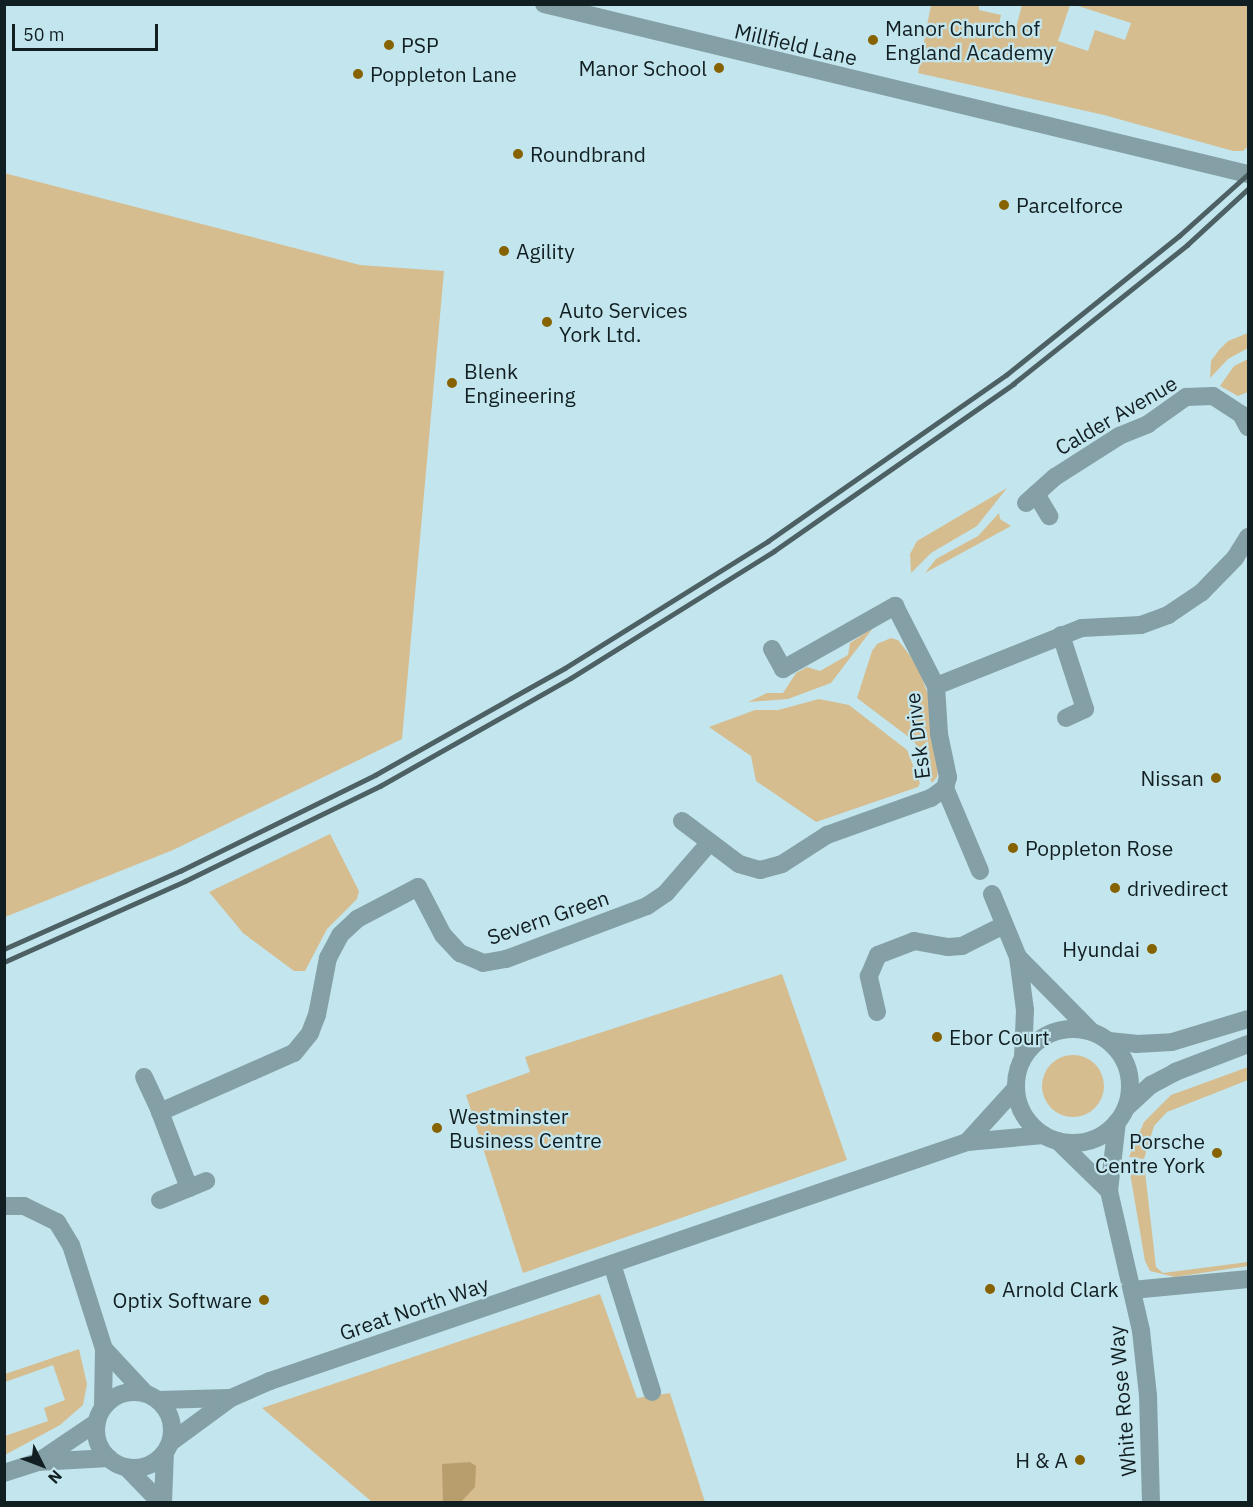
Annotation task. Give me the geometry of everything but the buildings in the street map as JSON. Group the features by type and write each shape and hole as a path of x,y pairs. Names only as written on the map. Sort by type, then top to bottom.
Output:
{"street":[{"name":"Millfield Lane","path":"544,4 1248,174"},
{"name":"Calder Avenue","path":"1049,516 1031,499 1055,477 1119,436 1148,424 1186,397 1213,396 1246,416"},
{"path":"936,686 1082,628 1141,625 1168,615 1201,594 1235,558 1248,537"},
{"name":"Esk Drive","path":"772,650 783,669 895,606 936,686 939,734 948,777 945,788 980,871"},
{"path":"1061,635 1085,709 1066,718"},
{"path":"682,820 739,864 760,870 782,864 827,835 931,798 945,788"},
{"name":"Severn Green","path":"160,1112 294,1053 310,1033 328,958 340,935 357,919 418,887 443,935 460,953 483,963 495,961 646,906 666,893 710,842"},
{"path":"992,894 1018,957 1025,1010 1023,1057 1016,1088 1026,1120 1051,1138 1109,1191"},
{"path":"877,1012 869,976 878,955 914,941 948,947 962,946 1004,925"},
{"path":"1018,957 1091,1031 1109,1041 1136,1044 1172,1042 1248,1019"},
{"path":"1023,1057 1045,1035 1076,1028 1091,1031"},
{"path":"1109,1041 1128,1072 1121,1115"},
{"path":"1051,1138 1090,1140 1121,1115 1151,1085 1175,1072 1248,1044"},
{"path":"144,1077 189,1188"},
{"name":"Great North Way","path":"967,1142 1016,1088"},
{"name":"White Rose Way","path":"1121,1115 1109,1191 1132,1290 1148,1395 1151,1503"},
{"name":"Great North Way","path":"168,1447 231,1398 270,1381 967,1142 1051,1138"},
{"path":"160,1200 206,1181"},
{"path":"4,1206 24,1206 57,1222 71,1245 104,1349 98,1442 109,1458 126,1467 161,1503"},
{"path":"612,1264 652,1392"},
{"path":"1132,1290 1248,1279"},
{"path":"104,1349 151,1396 172,1426 161,1503"},
{"path":"38,1462 100,1415 122,1394 151,1396"},
{"name":"Great North Way","path":"151,1396 231,1398"},
{"path":"126,1467 140,1467 168,1447"},
{"path":"4,1473 38,1462 109,1458"}],"shaded area":[{"path":"931,5 979,5 979,10 1001,15 999,25 1016,28 1022,5 1070,5 1058,41 1088,51 1095,30 1125,40 1131,23 1075,5 1248,5 1248,146 1243,151 1233,151 1104,115 918,73"},
{"path":"4,173 360,265 444,271 402,739 173,850 5,917"},
{"path":"1248,333 1248,348 1228,359 1210,378 1211,361 1219,350 1228,341"},
{"path":"1248,359 1248,392 1238,396 1220,386 1234,366"},
{"path":"1007,488 977,526 931,553 911,573 910,554 917,541"},
{"path":"999,513 1000,519 1011,526 925,573 936,559 978,536"},
{"path":"873,628 831,683 788,699 748,702 767,693 783,693 796,673 807,667 820,671 848,655 850,643"},
{"path":"891,638 898,640 917,665 928,694 931,739 939,762 937,777 932,783 914,741 857,698 872,651 877,644"},
{"path":"819,699 849,705 907,750 920,783 918,787 816,822 756,781 751,756 709,727 755,710 778,710"},
{"path":"330,834 359,891 357,899 327,929 305,971 294,971 243,933 209,892"},
{"path":"782,974 847,1160 523,1273 466,1095 530,1072 525,1057"},
{"path":"1067,1055 1079,1055 1095,1064 1102,1074 1104,1086 1102,1098 1095,1108 1079,1117 1067,1117 1056,1112 1047,1103 1042,1092 1042,1080 1047,1069 1056,1060"},
{"path":"1248,1067 1248,1080 1167,1112 1154,1126 1144,1159 1129,1157 1144,1122 1171,1095"},
{"path":"1128,1161 1144,1163 1156,1267 1163,1273 1248,1262 1248,1266 1175,1277 1150,1271 1145,1261"},
{"path":"600,1294 637,1398 670,1393 705,1502 372,1502 262,1408"},
{"path":"79,1349 87,1384 83,1405 60,1425 5,1455 5,1436 48,1421 44,1408 65,1400 53,1365 5,1382 5,1374"},
{"path":"470,1462 476,1466 475,1487 461,1502 443,1502 442,1464"}],"railway":[{"path":"4,949 180,871 375,775 565,668 768,541 1006,375 1179,236 1248,174"},
{"path":"4,962 185,881 380,786 571,678 774,551 1013,384 1187,245 1248,189"}],"place":[{"name":"Manor Church of England Academy","path":"873,40"},
{"name":"PSP","path":"389,45"},
{"name":"Manor School","path":"719,68"},
{"name":"Poppleton Lane","path":"358,74"},
{"name":"Roundbrand","path":"518,154"},
{"name":"Parcelforce","path":"1004,205"},
{"name":"Agility","path":"504,251"},
{"name":"Auto Services York Ltd.","path":"547,322"},
{"name":"Blenk Engineering","path":"452,383"},
{"name":"Nissan","path":"1216,778"},
{"name":"Poppleton Rose","path":"1013,848"},
{"name":"drivedirect","path":"1115,888"},
{"name":"Hyundai","path":"1152,949"},
{"name":"Ebor Court","path":"937,1037"},
{"name":"Westminster Business Centre","path":"437,1128"},
{"name":"Porsche Centre York","path":"1217,1153"},
{"name":"Arnold Clark","path":"990,1289"},
{"name":"Optix Software","path":"264,1300"},
{"name":"H & A","path":"1080,1460"}]}
